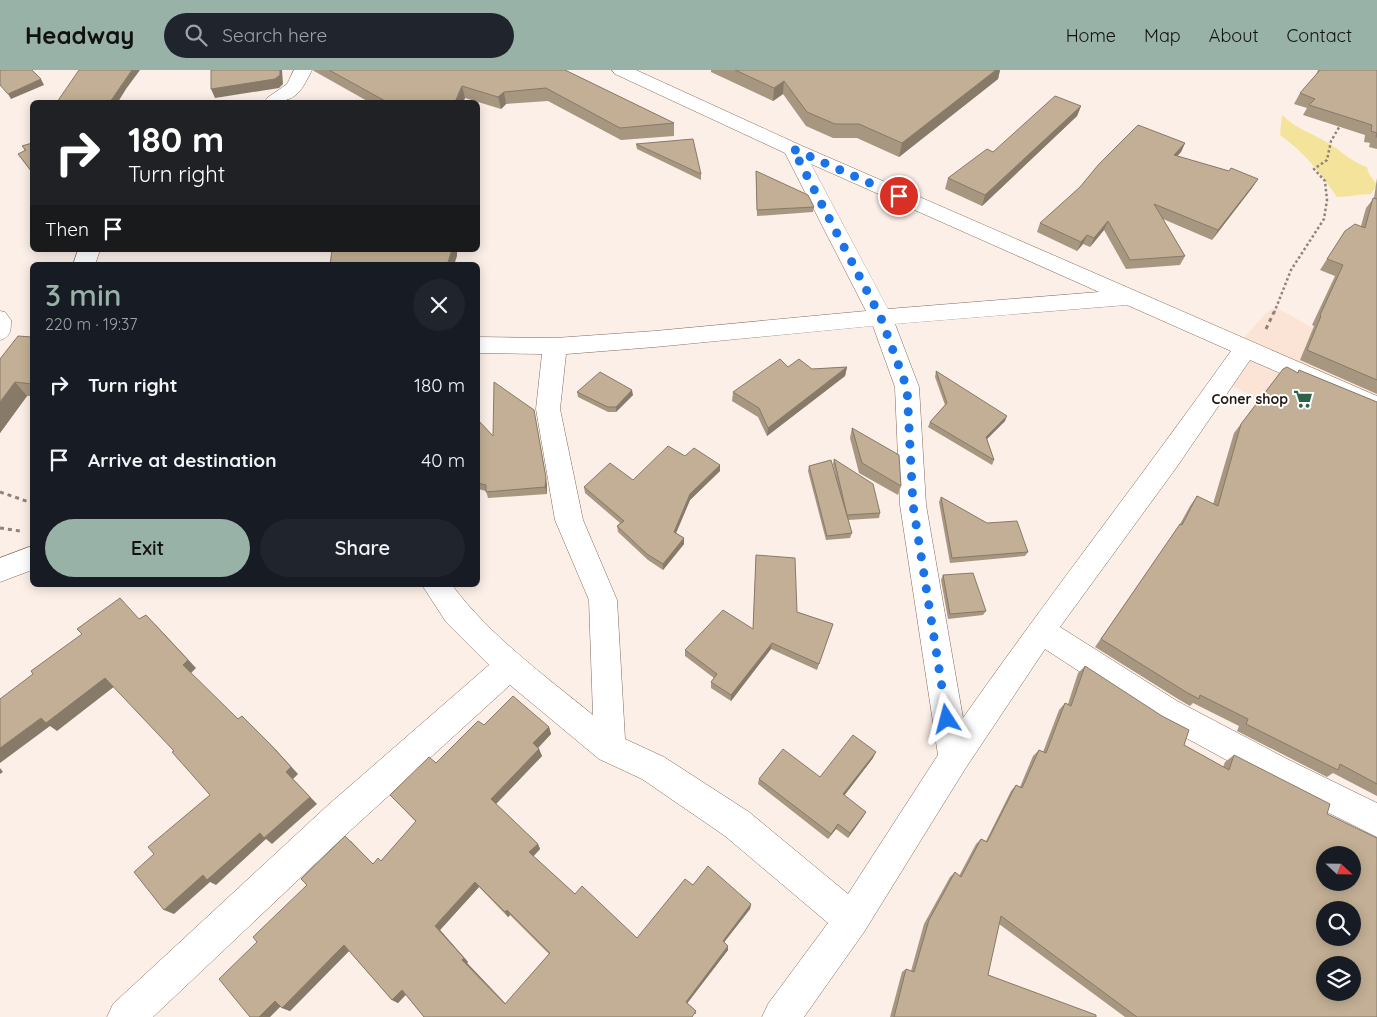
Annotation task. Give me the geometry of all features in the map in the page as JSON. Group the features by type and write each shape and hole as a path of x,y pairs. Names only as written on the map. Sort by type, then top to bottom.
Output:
{"street":[{"path":"277,100 294,87 303,70"},
{"path":"621,70 793,149 1377,406"},
{"path":"793,149 881,318 907,388 913,505 954,758"},
{"path":"480,345 555,346 655,339 1130,297"},
{"path":"555,346 550,377 548,410 569,520 603,600 610,748"},
{"path":"781,1017 852,920 954,758 1041,630 1250,350"},
{"path":"0,570 30,545"},
{"path":"437,587 456,613 510,666 610,748 653,768 737,824 852,920"},
{"path":"1041,630 1166,711 1276,770 1377,820"},
{"path":"126,1017 339,818 510,666"}],"lane":[{"path":"0,316 4,320 3,332 0,335"}],"path":[{"path":"1250,350 1274,312 1291,270 1324,219 1327,200 1325,181 1314,169 1327,160 1331,141 1342,118"},
{"path":"0,492 30,502"},
{"path":"0,528 30,545"}],"shaded area":[{"path":"1282,115 1299,128 1324,140 1367,167 1369,174 1377,185 1371,194 1337,197 1312,163 1280,135"},
{"path":"1275,307 1377,363 1377,465 1217,377 1234,349 1266,313"}],"building":[{"path":"0,70 32,70 41,79 8,94 0,85"},
{"path":"79,70 132,70 111,100 58,100"},
{"path":"211,70 280,70 280,75 275,79 211,89"},
{"path":"329,70 565,70 674,123 620,128 546,88 504,92 498,97 462,86 456,100 383,100"},
{"path":"735,70 996,70 902,143 859,124 835,124 807,112 784,81 774,88"},
{"path":"1320,70 1377,70 1377,133 1371,131 1372,125 1309,105 1315,99 1300,93"},
{"path":"1055,96 1081,106 985,195 948,178 987,149 993,152"},
{"path":"1138,125 1185,143 1174,155 1229,171 1231,168 1258,179 1218,230 1154,204 1185,256 1130,260 1108,221 1094,238 1087,235 1081,242 1040,223 1080,187 1099,164"},
{"path":"693,139 701,174 636,144"},
{"path":"30,144 30,169 18,154 26,150 22,146"},
{"path":"756,171 808,195 814,207 757,210"},
{"path":"1373,198 1377,199 1377,380 1307,350 1320,315 1343,265 1327,259 1345,231 1355,224 1365,228"},
{"path":"332,252 451,252 448,262 330,262"},
{"path":"18,336 30,337 30,384 15,382 0,402 0,359"},
{"path":"780,359 788,367 799,359 812,369 847,367 768,428 759,408 733,392"},
{"path":"1287,367 1298,373 1299,370 1377,402 1377,784 1340,764 1338,770 1246,724 1248,719 1200,695 1199,699 1186,692 1101,639 1180,524 1182,525 1197,496 1218,506 1241,424 1283,369"},
{"path":"936,371 1007,416 986,437 994,460 930,422 947,403"},
{"path":"600,372 632,390 616,407 608,407 577,392"},
{"path":"494,382 534,410 546,478 545,487 486,492 486,485 480,484 480,422 493,436"},
{"path":"852,428 899,455 901,486 862,463"},
{"path":"668,446 685,456 694,448 720,465 690,494 674,532 684,538 663,564 647,554 617,526 624,521 584,487 610,463 633,480"},
{"path":"834,459 873,484 880,513 847,515"},
{"path":"831,460 852,533 827,536 809,466"},
{"path":"941,497 987,523 1017,521 1028,552 952,558"},
{"path":"756,555 795,558 797,612 833,624 819,664 772,643 731,695 711,682 717,674 685,650 723,610 753,629"},
{"path":"973,573 986,611 950,614 943,575"},
{"path":"120,598 139,619 146,615 188,660 183,665 238,719 242,716 270,744 291,767 286,772 310,797 264,838 260,833 207,880 203,875 164,910 134,872 154,854 148,847 210,795 172,752 174,751 105,678 46,723 41,718 0,748 0,699 33,674 31,671 82,634 77,629"},
{"path":"1085,666 1162,716 1189,730 1184,745 1229,770 1234,755 1330,804 1327,814 1377,838 1377,1017 1137,1017 1001,916 988,975 1096,1015 1096,1017 894,1017 906,969 914,972 929,920 955,872 961,877 981,839 987,842 1016,785 1022,788 1039,750 1046,753 1065,703 1071,706"},
{"path":"513,696 549,727 533,743 539,749 491,799 538,844 529,852 575,894 582,886 637,938 685,879 693,885 708,866 751,904 723,941 728,946 686,1002 696,1011 692,1017 424,1017 402,990 392,1000 344,945 282,1008 275,1001 259,1017 250,1017 219,979 257,942 253,937 307,885 301,879 345,836 373,864 378,858 381,861 416,821 390,795 429,757 436,763 478,721 484,725","holes":["475,882 505,912 507,910 550,953 505,1004 462,960 464,958 435,926"]},
{"path":"853,735 876,752 843,794 866,812 850,833 838,824 831,834 759,779 783,749 820,777"}],"place":[{"name":"Coner shop","path":"1303,399"}],"route":[{"path":"899,196 793,149 881,318 894,346 907,388 911,451 910,477 913,505 947,719"}]}
